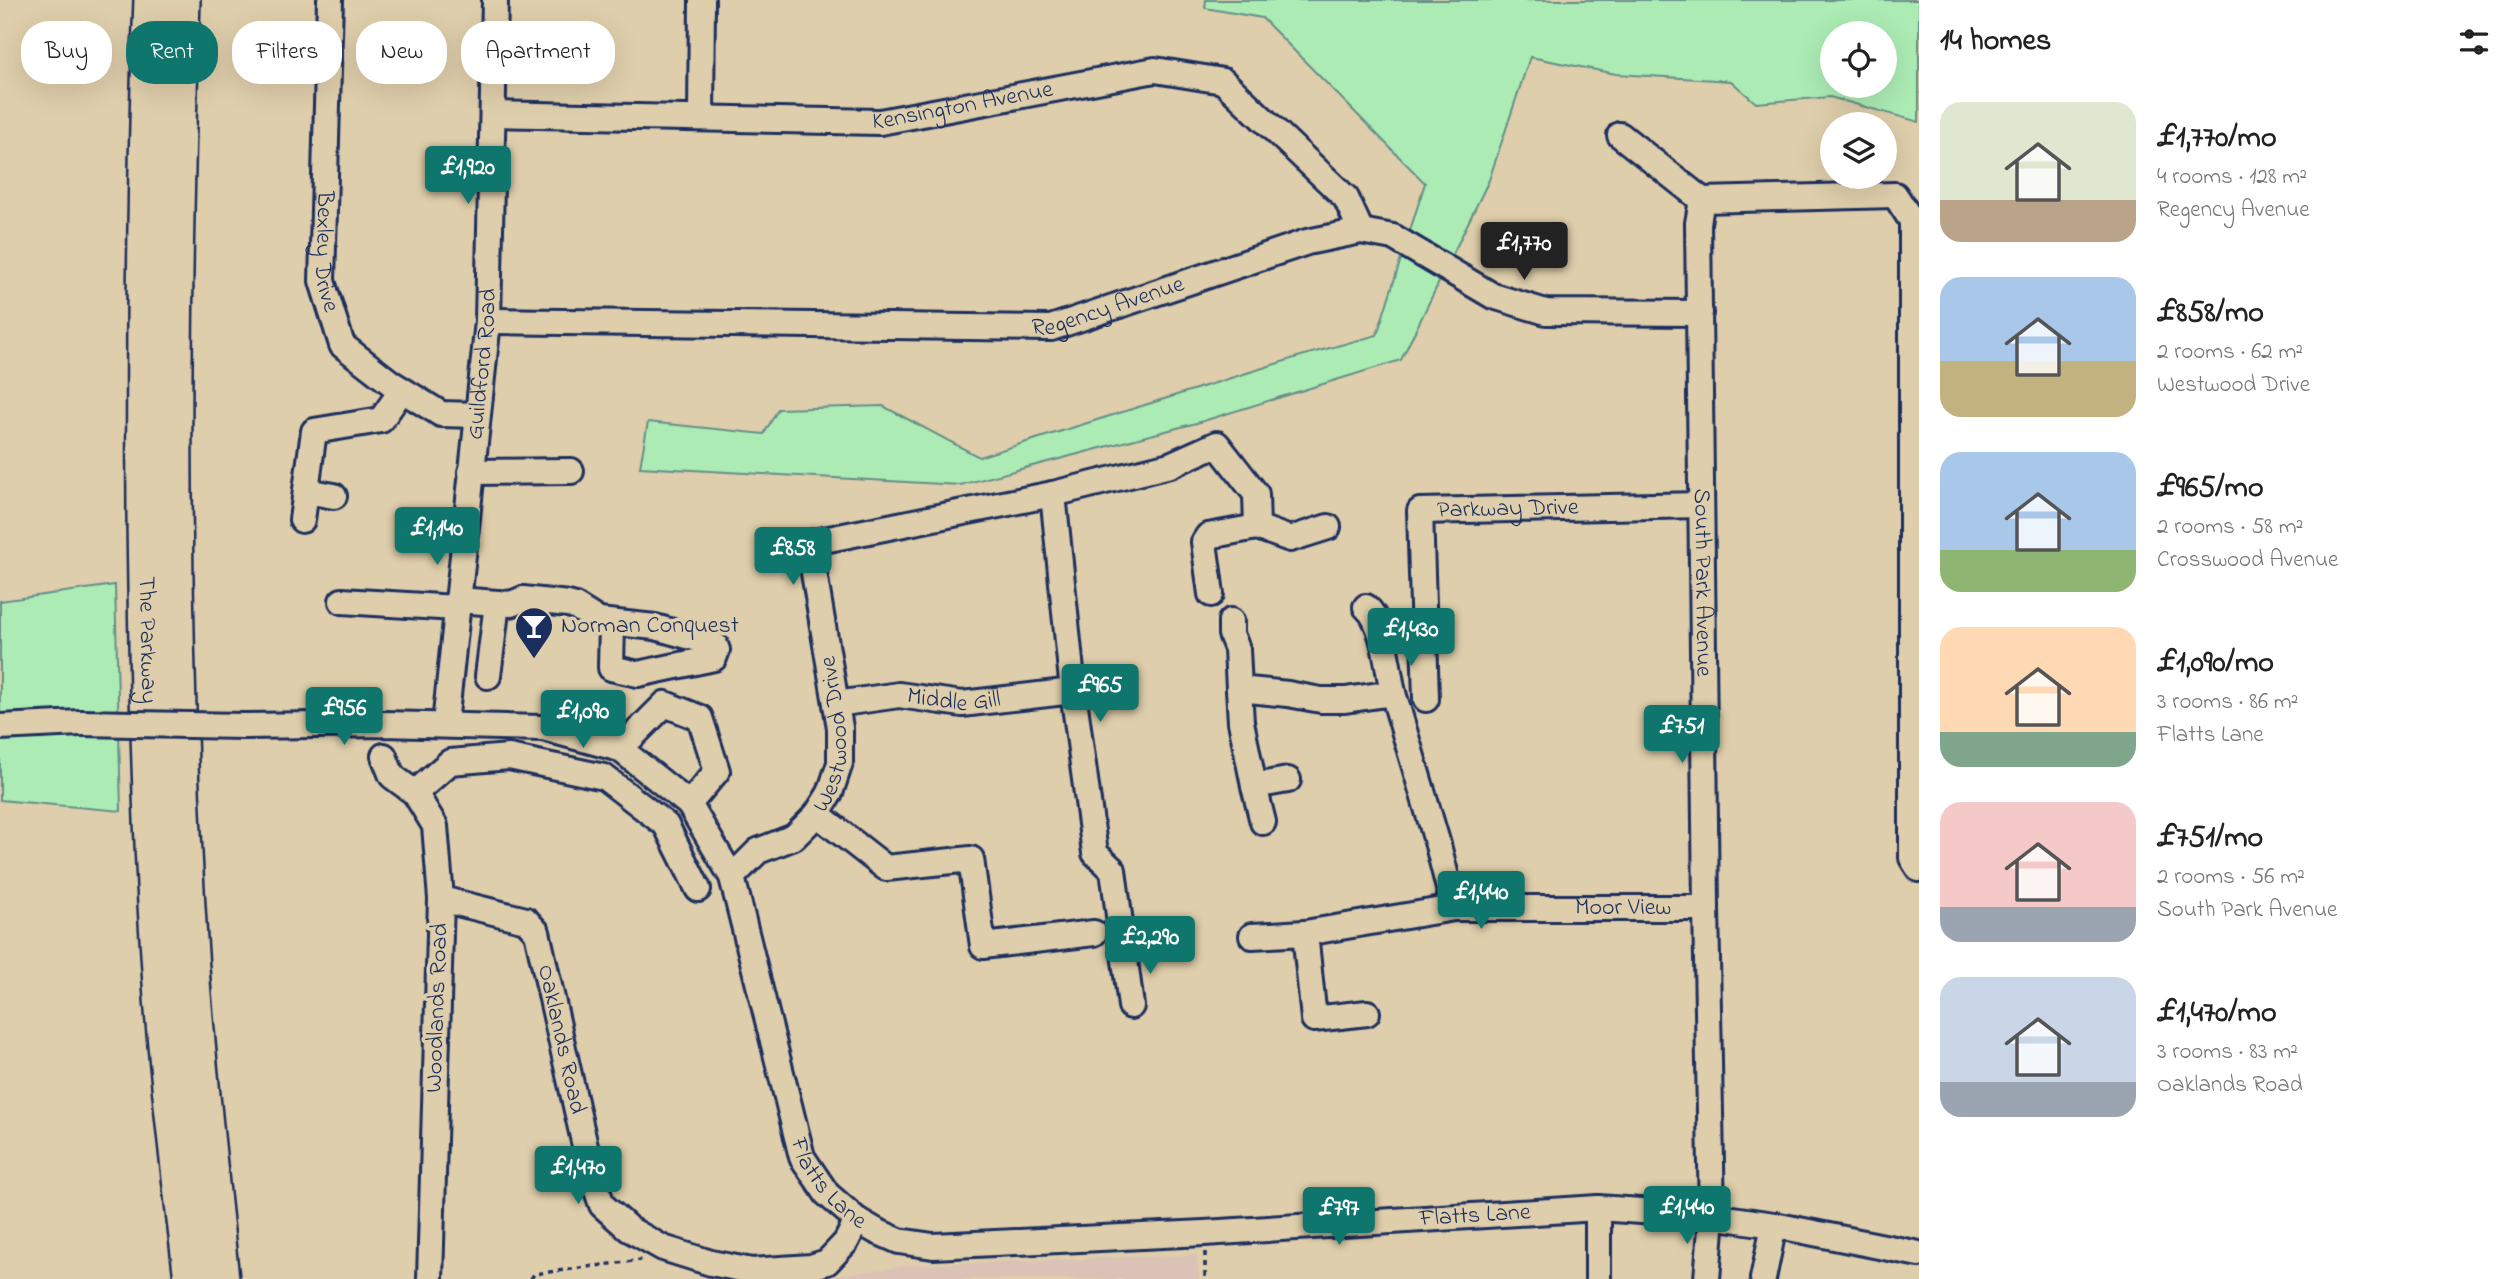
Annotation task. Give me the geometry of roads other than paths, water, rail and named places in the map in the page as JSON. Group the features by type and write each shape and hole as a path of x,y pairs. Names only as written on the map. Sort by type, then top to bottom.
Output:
{"highway":[{"name":"The Parkway","path":"152,0 146,157 144,388 150,788 162,998 176,1150 192,1279"},
{"name":"The Parkway","path":"182,0 176,149 175,593 187,906 197,1043 222,1279"}],"street":[{"name":"Bexley Drive","path":"330,0 323,281 342,345 402,390 441,414 477,415"},
{"name":"Guildford Road","path":"445,724 488,321 495,0"},
{"path":"701,118 702,0"},
{"name":"Kensington Avenue","path":"493,114 880,122 1155,70 1223,82 1346,198 1361,231"},
{"path":"1620,135 1702,201 1895,195 1916,221 1912,858 1919,869"},
{"name":"South Park Avenue","path":"1702,201 1698,223 1701,505 1713,1216 1707,1279"},
{"name":"Regency Avenue","path":"488,321 1051,328 1307,242 1361,231 1393,237 1493,296 1546,312 1700,313"},
{"path":"302,520 314,431 381,420 402,390"},
{"path":"1131,1006 1113,870 1095,853 1073,691 1054,494 1170,465 1217,444 1256,494 1257,527"},
{"path":"471,472 572,471"},
{"path":"306,491 334,496"},
{"name":"Westwood Drive","path":"732,877 758,851 794,837 817,814 830,793 840,763 840,728 809,543 1054,494"},
{"name":"Parkway Drive","path":"1426,699 1420,511 1701,505"},
{"path":"1211,594 1205,538 1257,527 1290,539 1328,527"},
{"path":"342,601 512,604 523,599 568,604 591,618 612,623"},
{"path":"488,676 498,603"},
{"path":"1366,607 1373,613 1377,624 1393,693 1454,908"},
{"path":"1231,621 1231,634 1237,649 1241,722 1263,822"},
{"path":"1239,689 1321,700 1345,700 1393,693"},
{"name":"Middle Gill","path":"836,704 899,695 962,704 1073,691"},
{"path":"620,749 665,704 700,718 717,771 690,804"},
{"name":"Flatts Lane","path":"0,727 80,723 244,726 445,724 543,727 620,749 690,804 732,877 802,1157 827,1194 858,1220 899,1241 933,1246 1204,1233 1598,1208 1713,1216 1774,1225 1919,1254"},
{"path":"567,769 576,737"},
{"name":"Woodlands Road","path":"384,756 392,776 415,793 435,826 441,899 430,1279"},
{"path":"415,793 450,762 509,757 604,777 666,825 698,889"},
{"path":"1254,786 1289,780"},
{"path":"817,814 886,868 971,859 983,946 1094,933"},
{"name":"Oaklands Road","path":"441,899 526,920 537,932 591,1173 602,1205 629,1229 663,1248 710,1263 752,1271 811,1267 827,1262 846,1242 858,1220"},
{"name":"Moor View","path":"1252,936 1305,933 1454,908 1706,908"},
{"path":"1305,933 1314,1019 1367,1013"},
{"path":"1598,1208 1598,1279"},
{"path":"1763,1279 1774,1225"}],"place":[{"name":"Norman Conquest","path":"534,660"}]}
